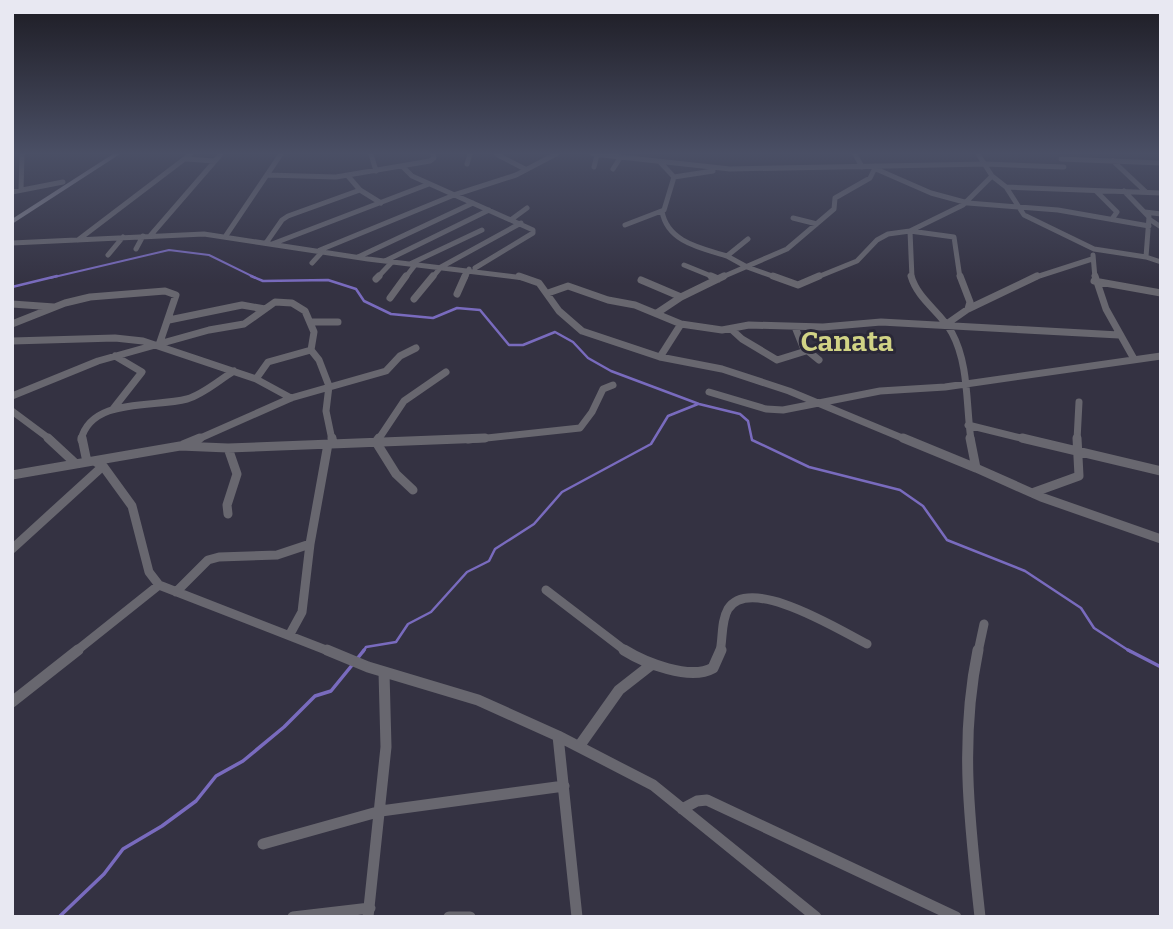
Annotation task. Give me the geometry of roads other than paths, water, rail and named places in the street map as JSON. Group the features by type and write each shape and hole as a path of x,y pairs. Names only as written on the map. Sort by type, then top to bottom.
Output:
{"main road":[{"path":"12,214 39,197"},
{"path":"12,222 50,197"}],"street":[{"path":"78,240 135,197"},
{"path":"136,249 182,197"},
{"path":"225,237 252,197"},
{"path":"269,244 282,220 288,216 340,197"},
{"path":"372,197 381,203"},
{"path":"269,244 395,197"},
{"path":"312,263 320,251 448,197"},
{"path":"457,293 472,269 533,233 521,223 460,197"},
{"path":"668,197 662,211 663,223 676,237 793,284 803,284 857,261 881,237 910,231 975,197"},
{"path":"657,313 681,297 795,243 834,209 836,197"},
{"path":"949,197 968,203 1149,223 1161,227"},
{"path":"1013,197 1024,215 1094,249 1147,256 1161,255"},
{"path":"1102,197 1117,212 1112,219"},
{"path":"1130,197 1145,212 1149,223 1147,256"},
{"path":"358,257 473,203"},
{"path":"512,219 527,208"},
{"path":"376,279 389,262 489,210"},
{"path":"625,225 662,211"},
{"path":"1145,212 1161,214"},
{"path":"793,218 817,224"},
{"path":"414,299 442,267 521,223"},
{"path":"390,298 412,264 482,230"},
{"path":"910,231 955,238 959,275 970,302 968,309"},
{"path":"910,231 911,271 915,287 949,325 966,384 968,425 976,468"},
{"path":"12,243 204,234 389,262 472,269 528,279 539,284 559,311 582,331 660,357 730,371 825,404 1032,493 1161,539"},
{"path":"108,255 123,237"},
{"path":"727,256 748,239"},
{"path":"1094,249 1094,281 1119,335 1134,359"},
{"path":"1147,256 1161,262"},
{"path":"949,325 968,309 1044,273 1092,259"},
{"path":"684,265 718,279"},
{"path":"641,280 681,297"},
{"path":"1094,281 1161,293"},
{"path":"548,293 568,286 657,313 681,324 711,329 732,329 749,325 795,327 881,322 1119,335"},
{"path":"12,324 54,307 96,296 165,291 176,295 171,304 169,320 157,343"},
{"path":"12,396 115,356 157,343 209,330 240,326 275,302 292,303 305,311 314,332 311,349 319,360 329,386 326,411 330,444 310,544 302,612 290,634"},
{"path":"12,304 54,307"},
{"path":"169,320 242,305 265,309"},
{"path":"311,322 338,323"},
{"path":"660,357 681,324"},
{"path":"795,327 806,351 819,360"},
{"path":"732,329 742,339 777,360 806,351"},
{"path":"12,341 115,338 157,343 256,379 291,398"},
{"path":"12,475 75,463 96,463 180,446 291,398 386,371 400,356 416,348"},
{"path":"256,379 268,362 311,349"},
{"path":"113,409 142,372 115,356"},
{"path":"709,392 776,410 825,404 880,391 966,384 1161,356"},
{"path":"233,371 186,399 113,409 97,417 82,433 81,440 96,463 132,506 149,572 159,585 290,634 368,667 478,700 580,745 653,785 816,917"},
{"path":"376,442 404,401 446,372"},
{"path":"180,446 228,448 463,440 580,428 592,412 603,389 613,385"},
{"path":"1032,493 1078,477 1076,451 1079,402"},
{"path":"12,411 61,446 75,463"},
{"path":"968,425 1161,471"},
{"path":"376,442 396,474 413,490"},
{"path":"228,448 237,474 227,505 228,514"},
{"path":"12,549 96,463"},
{"path":"176,592 208,560 276,555 310,544"},
{"path":"12,702 159,585"},
{"path":"546,590 598,633 651,665 696,673 706,672 713,667 719,655 726,611 736,601 746,597 775,601 867,644"},
{"path":"980,917 969,805 966,739 970,697 984,624"},
{"path":"580,745 621,687 632,676 651,665"},
{"path":"293,917 369,912 386,747 384,672"},
{"path":"558,736 577,917"},
{"path":"263,844 381,811 564,786"},
{"path":"682,808 697,801 716,804 956,917"},
{"path":"449,917 470,917"}],"waterway":[{"path":"50,278 169,250 209,255 256,278"},
{"path":"12,287 57,276"},
{"path":"251,276 263,281 328,280 356,289 364,301 391,314 433,318 457,308 480,310 509,345 523,345 555,332 573,342 588,358 611,371 699,404 740,414 748,421 752,440 809,467 900,490 923,506 947,540 1025,571 1081,608 1094,628 1131,652"},
{"path":"363,652 366,647 396,642 408,624 431,612 467,572 489,561 495,549 534,524 562,492 651,444 668,416 698,404"},
{"path":"357,659 364,650"},
{"path":"1128,650 1161,667"},
{"path":"59,917 104,874 123,849 162,826 196,801 216,776 243,761 284,727 315,696 331,691 353,664"}],"district":[{"name":"Canata","path":"847,341"}]}
